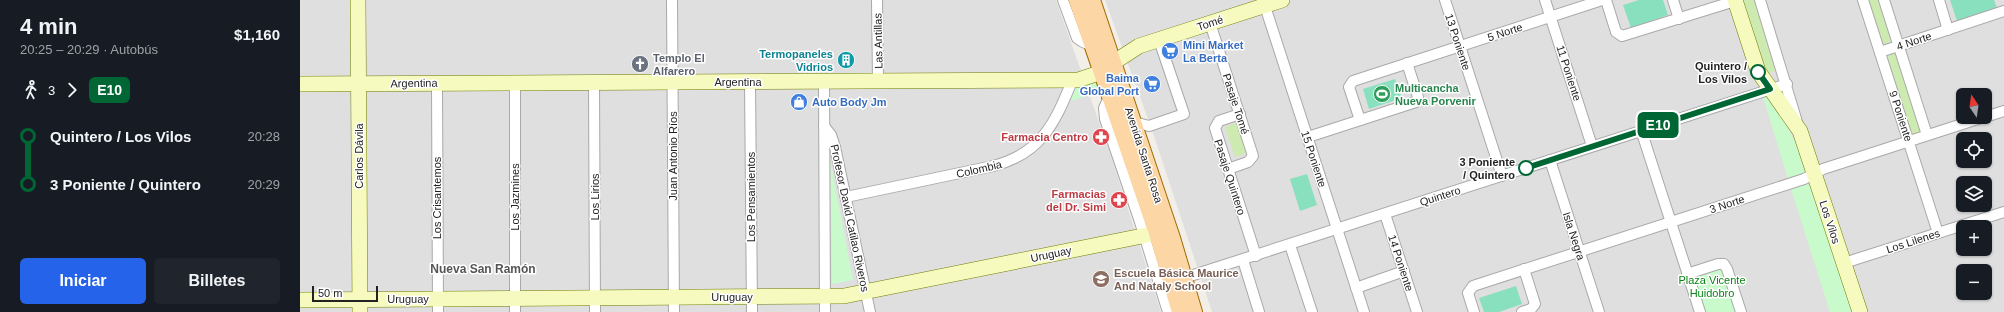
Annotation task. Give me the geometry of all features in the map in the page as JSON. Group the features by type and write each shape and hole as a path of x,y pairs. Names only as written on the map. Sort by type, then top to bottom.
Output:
{"main road":[{"name":"Avenida Santa Rosa","path":"1077,0 1103,57 1140,128 1194,312"},
{"name":"Avenida Santa Rosa","path":"1092,0 1110,95 1151,234 1180,312"},
{"path":"1151,234 1172,238"}],"street":[{"name":"Carlos Dávila","path":"358,0 360,306"},
{"name":"Juan Antonio Ríos","path":"672,0 674,305"},
{"name":"Las Antillas","path":"877,0 878,81"},
{"path":"1063,0 1077,38 1103,57"},
{"name":"Tomé","path":"1103,57 1210,23 1264,3 1282,0"},
{"name":"13 Poniente","path":"1445,0 1502,176"},
{"name":"11 Poniente","path":"1545,0 1592,146"},
{"name":"5 Norte","path":"1360,120 1350,90 1351,82 1602,0"},
{"path":"1606,0 1616,32 1622,36 1735,0"},
{"path":"1673,0 1679,19"},
{"name":"Los Vilos","path":"1735,0 1758,71 1800,131"},
{"name":"Los Vilos","path":"1760,0 1787,84 1800,131 1860,312"},
{"name":"9 Poniente","path":"1864,0 1938,233"},
{"name":"9 Poniente","path":"1884,0 1927,135"},
{"path":"1939,0 1948,30"},
{"name":"15 Poniente","path":"1264,3 1364,312"},
{"name":"4 Norte","path":"1880,52 2004,11"},
{"name":"Pasaje Tomé","path":"1210,23 1253,156 1248,162 1228,169"},
{"path":"1140,128 1184,114 1159,40"},
{"name":"Argentina","path":"300,84 1072,81 1089,78 1103,57"},
{"path":"1308,137 1416,102 1418,97 1407,63"},
{"name":"Profesor David Catilao Riveros","path":"824,81 825,305"},
{"name":"Colombia","path":"846,197 993,166 1017,158 1030,150 1047,133 1056,118 1072,81"},
{"name":"Los Jazmines","path":"515,82 515,305"},
{"name":"Los Lirios","path":"594,82 595,305"},
{"name":"Los Pensamientos","path":"750,82 752,305"},
{"name":"Los Crisantemos","path":"437,83 438,306"},
{"name":"Quintero","path":"1184,278 1787,84"},
{"name":"3 Norte","path":"1992,115 2004,111"},
{"name":"Pasaje Quintero","path":"1240,114 1219,121 1215,125 1215,131 1256,256"},
{"name":"3 Norte","path":"1474,312 1468,297 1469,290 1473,286 1804,179 1823,169 1962,124"},
{"name":"Profesor David Catilao Riveros","path":"824,126 835,147 870,312"},
{"path":"1641,130 1700,312"},
{"name":"Isla Negra","path":"1550,160 1599,312"},
{"name":"Los Lilenes","path":"1844,263 2004,212"},
{"name":"14 Poniente","path":"1385,214 1417,312"},
{"name":"Uruguay","path":"300,300 360,306 825,305 866,292 1151,234"},
{"name":"Avenida Santa Rosa","path":"1151,234 1168,312"},
{"path":"1290,245 1312,312"},
{"path":"1243,260 1260,312"},
{"path":"1687,274 1718,264 1724,264 1727,268 1741,312"},
{"path":"1522,312 1531,309 1535,304 1524,269"},
{"path":"1356,288 1404,271"}],"shaded area":[{"path":"300,0 1056,0 1111,156 1161,312 300,312"},
{"path":"1105,0 2004,0 2004,312 1212,312 1153,133"}],"green space":[{"path":"1639,0 1663,0 1668,15 1631,28 1623,5"},
{"path":"1738,0 1756,0 1777,70 1766,74"},
{"path":"1866,0 1880,0 1891,37 1889,44 1881,43"},
{"path":"1950,0 1994,0 1997,8 1957,21"},
{"path":"1893,52 1898,55 1922,132 1912,136 1887,58"},
{"name":"Multicancha Nueva Porvenir","path":"1395,79 1402,98 1369,109 1363,89"},
{"path":"1101,80 1106,90 1067,102 1076,87"},
{"path":"1763,97 1768,97 1780,114 1795,141 1806,170 1805,173 1789,182"},
{"path":"1240,122 1250,152 1235,157 1225,127"},
{"path":"830,160 853,280 832,284"},
{"path":"1307,174 1317,205 1300,211 1290,179"},
{"path":"1808,184 1811,186 1854,312 1830,312 1791,189"},
{"name":"Plaza Vicente Huidobro","path":"1722,266 1738,312 1703,312 1693,278 1695,274"},
{"path":"1516,286 1522,304 1499,312 1484,312 1479,298"}],"bus line":[{"name":"E10","path":"1526,168 1770,89 1758,72"}],"place":[{"name":"Mini Market La Berta","path":"1170,51"},
{"name":"Termopaneles Vidrios","path":"846,60"},
{"name":"Templo El Alfarero","path":"640,64"},
{"name":"Quintero / Los Vilos","path":"1758,72"},
{"name":"Baima Global Port","path":"1152,84"},
{"name":"Multicancha Nueva Porvenir","path":"1382,94"},
{"name":"Auto Body Jm","path":"799,102"},
{"name":"Farmacia Centro","path":"1101,137"},
{"name":"3 Poniente / Quintero","path":"1526,168"},
{"name":"Farmacias del Dr. Simi","path":"1119,200"},
{"name":"Escuela Básica Maurice And Nataly School","path":"1101,279"}],"district":[{"name":"Nueva San Ramón","path":"483,269"}]}
